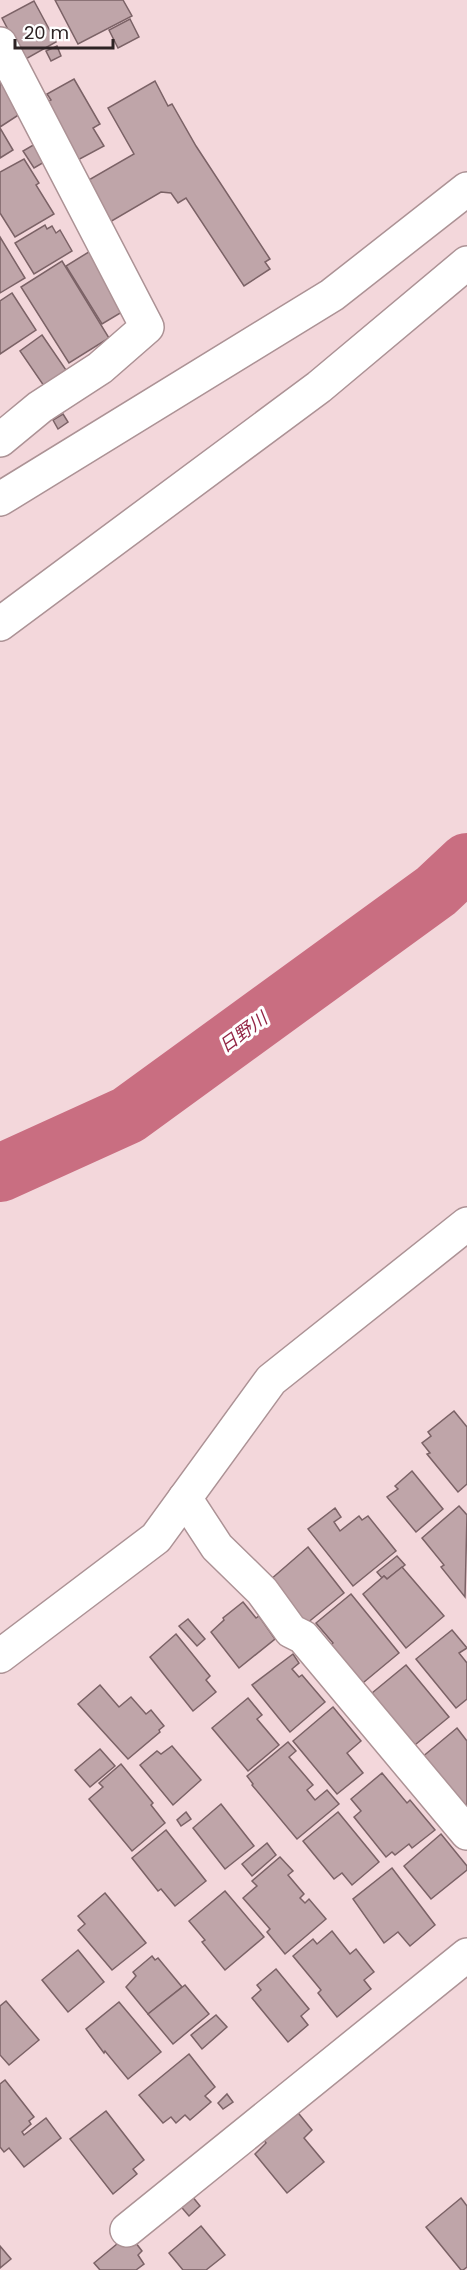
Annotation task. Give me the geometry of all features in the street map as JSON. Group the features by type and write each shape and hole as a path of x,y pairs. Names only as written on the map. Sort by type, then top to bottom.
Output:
{"street":[{"path":"0,44 147,327 100,368 4,429"},
{"path":"0,499 332,295 467,189"},
{"path":"0,624 320,387 467,263"},
{"path":"0,1656 156,1538 271,1380 467,1224"},
{"path":"185,1498 217,1547 262,1591 291,1631 303,1638 467,1833"},
{"path":"127,2230 467,1955"}],"building":[{"path":"55,0 123,0 132,16 78,44"},
{"path":"34,1 56,42 24,60 2,18"},
{"path":"130,19 139,37 118,48 109,30"},
{"path":"57,46 61,56 51,61 46,51"},
{"path":"74,79 100,124 93,128 104,146 76,161 44,103 51,100 47,94"},
{"path":"0,81 20,114 0,127"},
{"path":"155,81 168,106 172,104 196,146 270,259 265,262 270,269 244,286 186,198 178,203 171,193 161,192 110,222 87,181 134,154 108,108"},
{"path":"0,128 13,150 0,158"},
{"path":"35,144 46,161 34,168 23,151"},
{"path":"24,159 39,183 36,185 54,214 15,237 0,213 0,172"},
{"path":"45,225 47,229 52,226 56,233 60,230 72,251 34,274 15,243"},
{"path":"0,237 25,278 0,293"},
{"path":"92,250 127,309 102,324 66,266"},
{"path":"62,261 109,338 69,363 21,287"},
{"path":"12,293 36,330 0,354 0,301"},
{"path":"42,335 66,370 44,386 20,351"},
{"path":"63,414 68,422 58,429 53,420"},
{"path":"454,1411 467,1427 467,1484 458,1492 427,1454 430,1453 422,1443 431,1436 428,1432"},
{"path":"412,1471 443,1509 416,1532 387,1497 398,1489 395,1486"},
{"path":"459,1506 467,1515 465,1597 441,1567 444,1565 422,1538"},
{"path":"335,1508 341,1517 334,1522 340,1531 359,1516 362,1520 368,1516 396,1551 353,1586 308,1529"},
{"path":"308,1547 344,1593 306,1624 270,1580"},
{"path":"397,1556 405,1565 387,1579 384,1576 382,1578 377,1572"},
{"path":"402,1567 444,1616 406,1648 363,1594 384,1576 387,1579"},
{"path":"351,1594 399,1653 358,1687 326,1649 333,1643 316,1623"},
{"path":"243,1602 256,1618 259,1616 275,1639 239,1668 211,1632 224,1620 223,1618"},
{"path":"188,1619 205,1639 197,1646 179,1626"},
{"path":"452,1630 467,1648 459,1653 467,1663 467,1699 456,1708 416,1659"},
{"path":"176,1634 210,1676 206,1680 216,1692 193,1711 150,1657"},
{"path":"293,1654 299,1663 292,1669 299,1677 302,1675 325,1702 290,1732 252,1685"},
{"path":"406,1665 449,1717 410,1749 375,1708 380,1703 372,1693"},
{"path":"100,1685 119,1707 131,1697 146,1714 151,1710 164,1726 128,1759 78,1704"},
{"path":"248,1698 262,1715 257,1719 279,1745 248,1771 212,1728"},
{"path":"333,1707 361,1741 347,1753 363,1773 337,1794 293,1741"},
{"path":"457,1728 467,1741 467,1804 462,1808 421,1758"},
{"path":"288,1742 296,1751 289,1757 313,1785 307,1790 315,1800 327,1790 339,1804 297,1839 247,1776"},
{"path":"172,1746 201,1780 173,1805 140,1765 157,1751 161,1754"},
{"path":"100,1749 115,1766 90,1787 75,1770"},
{"path":"121,1764 153,1803 151,1805 165,1823 132,1851 89,1799 103,1787 99,1783"},
{"path":"382,1773 407,1803 410,1800 435,1830 412,1848 409,1844 395,1855 392,1852 386,1857 354,1817 361,1811 351,1799"},
{"path":"221,1804 254,1846 225,1869 193,1828"},
{"path":"186,1812 191,1819 181,1826 177,1820"},
{"path":"338,1812 379,1862 352,1885 342,1873 334,1879 303,1841"},
{"path":"166,1830 206,1881 175,1906 161,1889 158,1891 132,1858"},
{"path":"441,1834 467,1866 467,1870 431,1899 404,1866"},
{"path":"267,1843 276,1855 252,1876 242,1864"},
{"path":"280,1857 293,1871 288,1875 304,1894 300,1898 305,1903 309,1899 326,1919 285,1954 267,1932 270,1929 243,1898 257,1886 252,1881"},
{"path":"392,1868 435,1925 410,1946 398,1932 384,1943 353,1899"},
{"path":"225,1891 264,1937 225,1970 202,1942 205,1940 189,1921"},
{"path":"105,1893 146,1943 112,1970 78,1930 85,1924 78,1916"},
{"path":"332,1931 350,1954 356,1949 374,1972 364,1980 371,1989 337,2017 318,1993 321,1990 293,1956 313,1939 317,1944"},
{"path":"78,1950 104,1982 68,2012 42,1980"},
{"path":"152,1956 155,1960 158,1958 182,1987 148,2014 126,1987 136,1976 133,1972"},
{"path":"276,1969 309,2009 301,2016 308,2025 288,2042 252,1998 261,1990 257,1985"},
{"path":"185,1985 209,2014 173,2044 148,2014"},
{"path":"6,2001 39,2040 9,2065 0,2055 0,2006"},
{"path":"119,2002 161,2052 128,2079 86,2029"},
{"path":"216,2015 227,2027 202,2049 191,2035"},
{"path":"189,2054 215,2087 205,2096 211,2102 190,2120 185,2115 176,2123 171,2117 163,2123 139,2095"},
{"path":"5,2080 34,2117 29,2121 31,2124 22,2132 24,2135 46,2118 61,2138 24,2167 9,2148 4,2152 0,2147 0,2084"},
{"path":"227,2094 233,2102 223,2109 218,2103"},
{"path":"295,2109 312,2130 304,2138 324,2162 287,2193 255,2154 266,2143 261,2136"},
{"path":"106,2111 144,2160 133,2169 137,2174 113,2194 70,2139"},
{"path":"183,2185 200,2206 189,2216 171,2195"},
{"path":"461,2198 467,2206 467,2267 463,2270 426,2227"},
{"path":"201,2226 225,2255 206,2270 183,2270 169,2253"},
{"path":"129,2234 142,2251 138,2255 144,2264 136,2270 100,2270 94,2263"},
{"path":"0,2246 11,2259 0,2268"}],"waterway":[{"name":"日野川","path":"0,1173 128,1115 436,891 467,862"}]}
